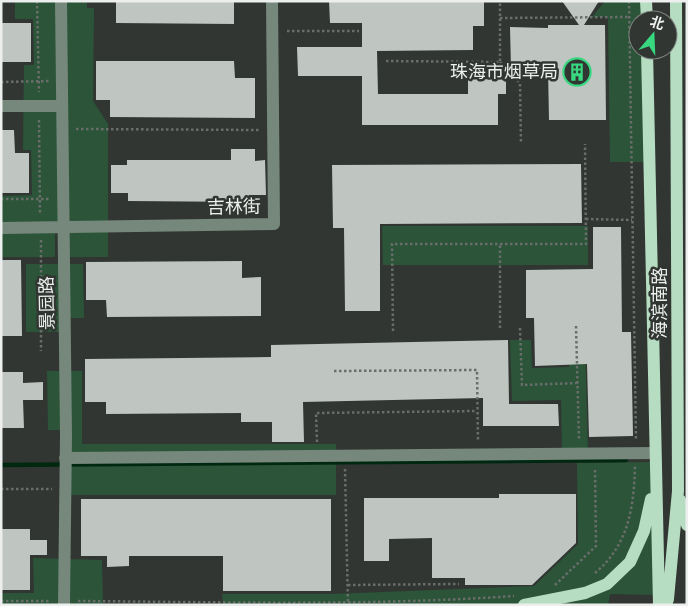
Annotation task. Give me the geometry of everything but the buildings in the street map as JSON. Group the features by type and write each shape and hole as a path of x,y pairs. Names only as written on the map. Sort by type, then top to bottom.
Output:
{"main road":[{"name":"海滨南路","path":"666,605 678,491 676,1"},
{"name":"海滨南路","path":"647,60 659,605"},
{"path":"524,605 586,593 607,584 630,562 644,531 655,477"},
{"path":"678,491 687,525"}],"street":[{"name":"景园路","path":"61,1 64,227 64,605"},
{"name":"吉林街","path":"1,228 274,224 272,1"},
{"path":"1,106 61,106"},
{"path":"65,464 317,456 655,453"}],"path":[{"path":"37,1 41,351"},
{"path":"500,1 500,62 520,83 521,143"},
{"path":"500,18 628,19"},
{"path":"273,30 359,31"},
{"path":"386,61 500,62"},
{"path":"1,82 61,81"},
{"path":"62,129 273,130"},
{"path":"393,331 392,244 586,244 585,144"},
{"path":"1,199 63,199"},
{"path":"586,219 650,220"},
{"path":"500,244 500,328"},
{"path":"576,326 579,453"},
{"path":"520,328 522,385 578,383"},
{"path":"334,371 477,370 478,454"},
{"path":"317,456 316,413 478,411"},
{"path":"554,586 596,546 594,471"},
{"path":"345,473 348,605"},
{"path":"1,489 65,489"},
{"path":"348,585 460,584"}],"green space":[{"path":"15,1 58,1 61,223 1,224 1,196 32,195 31,150 23,150 24,65 34,65 33,19 15,19"},
{"path":"63,1 87,1 87,8 94,8 93,101 108,124 108,257 67,257"},
{"path":"605,1 643,1 643,10 628,10 628,60 644,60 645,162 610,162 608,17 592,17"},
{"path":"382,226 588,226 588,265 383,265"},
{"path":"1,232 55,232 55,257 1,257"},
{"path":"26,264 83,264 84,318 69,318 69,332 26,332"},
{"path":"568,334 585,334 588,454 562,454 561,400 512,401 510,340 531,340 532,368 569,367"},
{"path":"47,371 82,371 82,444 336,444 336,495 61,495 60,430 48,430"},
{"path":"653,462 655,595 610,594 608,605 223,605 222,594 331,594 534,586 578,544 577,463"},
{"path":"33,558 102,560 103,605 1,605 1,593 34,593"}],"waterway":[{"path":"1,465 626,460"}],"place":[{"name":"珠海市烟草局","path":"577,72"}]}
